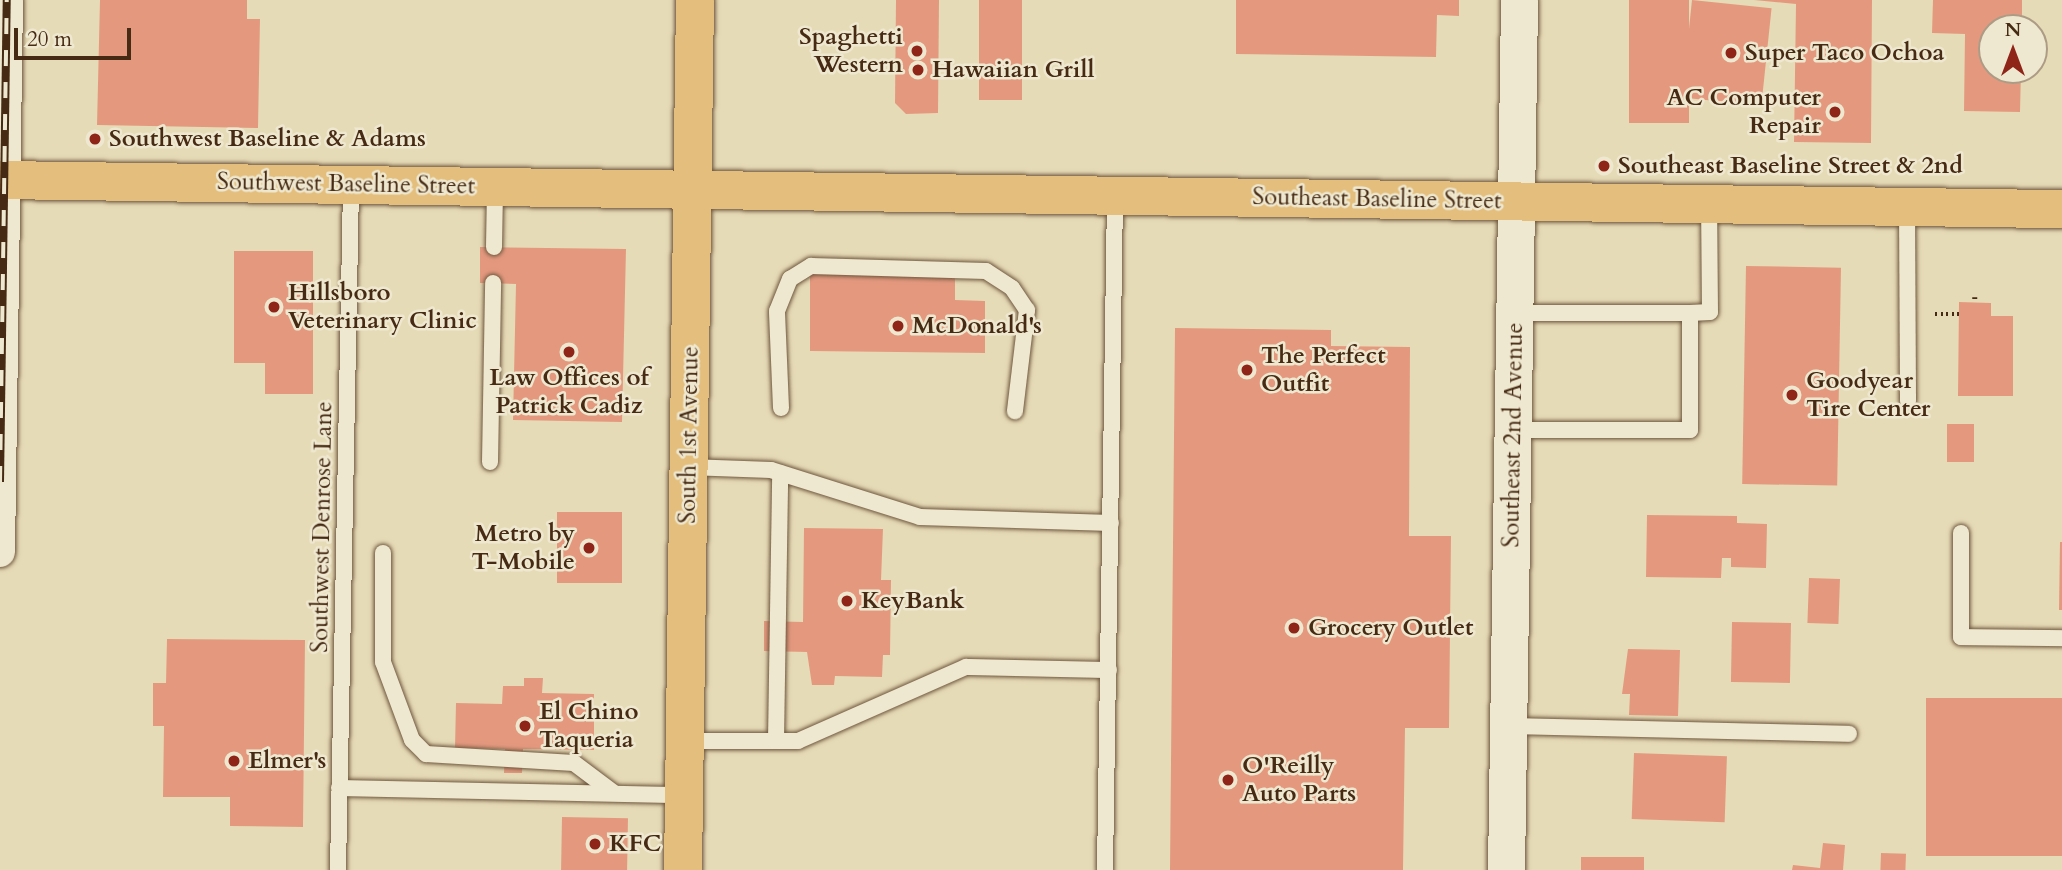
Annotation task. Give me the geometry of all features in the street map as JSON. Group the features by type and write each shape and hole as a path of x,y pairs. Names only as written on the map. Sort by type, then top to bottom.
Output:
{"main road":[{"name":"South 1st Avenue","path":"683,870 695,0"},
{"name":"Southwest Baseline Street","path":"3,180 692,189"},
{"name":"Southeast Baseline Street","path":"692,189 2062,209"}],"street":[{"path":"0,552 3,180 8,0"},
{"name":"Southeast 2nd Avenue","path":"1506,870 1519,0"}],"lane":[{"name":"Southwest Denrose Lane","path":"338,870 351,185"},
{"path":"494,247 495,187"},
{"path":"1105,870 1115,195"},
{"path":"1515,313 1710,312 1709,205"},
{"path":"1907,207 1908,401"},
{"path":"781,408 776,311 790,279 811,266 986,271 1012,288 1027,310 1015,411"},
{"path":"490,462 493,283"},
{"path":"1513,430 1690,430 1690,313"},
{"path":"688,467 780,472 920,517 1111,523"},
{"path":"776,741 780,472"},
{"path":"1961,533 1961,636 2062,638"},
{"path":"383,553 383,662 412,740 426,754 574,764 614,793"},
{"path":"685,741 798,741 966,667 1109,670"},
{"path":"1508,726 1849,734"},
{"path":"339,788 684,795"}],"building":[{"path":"100,0 247,0 247,19 260,19 258,128 97,125"},
{"name":"Spaghetti Western","path":"896,0 939,0 938,113 906,114 895,103"},
{"path":"979,0 1022,0 1022,100 979,100"},
{"path":"1236,0 1459,0 1459,16 1437,15 1436,57 1236,54"},
{"path":"1629,0 1689,0 1689,123 1629,123"},
{"name":"Super Taco Ochoa","path":"1692,0 1772,8 1761,106 1682,97"},
{"path":"1754,0 1872,0 1871,143 1794,142 1796,4"},
{"path":"1933,0 2022,0 2022,14 1978,14 1978,84 2021,84 2020,112 1964,111 1965,34 1932,33"},
{"name":"Law Offices of Patrick Cadiz","path":"480,247 626,249 622,422 513,420 516,284 480,283"},
{"name":"Hillsboro Veterinary Clinic","path":"234,251 313,251 313,394 265,394 265,363 234,363"},
{"name":"Goodyear Tire Center","path":"1746,266 1841,268 1837,486 1742,484"},
{"name":"McDonald's","path":"810,273 955,275 955,300 985,301 985,353 810,351"},
{"path":"1959,302 1991,303 1991,316 2013,316 2013,396 1958,396"},
{"path":"1175,328 1331,330 1331,346 1410,347 1409,536 1451,536 1449,728 1405,728 1403,870 1170,870"},
{"path":"1947,424 1974,424 1974,462 1947,462"},
{"name":"Metro by T-Mobile","path":"557,512 622,512 622,583 557,583"},
{"path":"1647,515 1737,516 1737,523 1767,524 1766,568 1731,567 1731,558 1722,558 1721,578 1646,577"},
{"name":"KeyBank","path":"804,528 883,529 881,580 891,580 890,655 883,655 882,677 835,676 834,685 812,685 807,652 764,651 764,621 803,622"},
{"path":"2062,542 2062,610 2059,610"},
{"path":"1809,578 1840,579 1838,624 1807,623"},
{"path":"1732,622 1791,623 1790,683 1731,682"},
{"name":"Elmer's","path":"167,639 305,640 303,827 230,826 230,797 163,797 164,726 153,726 153,683 166,683"},
{"path":"1628,649 1680,650 1678,716 1629,715 1630,694 1622,694"},
{"name":"El Chino Taqueria","path":"524,678 543,678 542,693 594,694 594,750 523,749 522,773 504,773 505,749 455,748 456,703 502,704 503,686 524,686"},
{"path":"1926,698 2062,698 2062,856 1926,856"},
{"path":"1634,753 1727,756 1725,822 1632,819"},
{"name":"KFC","path":"562,817 628,818 627,870 561,870"},
{"path":"1823,843 1845,845 1843,870 1792,870 1793,865 1820,868"},
{"path":"1881,853 1906,854 1905,870 1880,870"},
{"path":"1581,857 1644,857 1644,870 1581,870"}],"railway":[{"path":"0,482 7,0"}],"place":[{"name":"Spaghetti Western","path":"917,51"},
{"name":"Super Taco Ochoa","path":"1731,53"},
{"name":"Hawaiian Grill","path":"918,70"},
{"name":"AC Computer Repair","path":"1835,112"},
{"name":"Southwest Baseline & Adams","path":"95,139"},
{"name":"Southeast Baseline Street & 2nd","path":"1604,166"},
{"name":"Hillsboro Veterinary Clinic","path":"274,307"},
{"name":"McDonald's","path":"898,326"},
{"name":"Law Offices of Patrick Cadiz","path":"569,352"},
{"name":"The Perfect Outfit","path":"1247,370"},
{"name":"Goodyear Tire Center","path":"1792,395"},
{"name":"Metro by T-Mobile","path":"589,548"},
{"name":"KeyBank","path":"847,601"},
{"name":"Grocery Outlet","path":"1294,628"},
{"name":"El Chino Taqueria","path":"525,726"},
{"name":"Elmer's","path":"234,761"},
{"name":"O'Reilly Auto Parts","path":"1228,780"},
{"name":"KFC","path":"595,844"}]}
